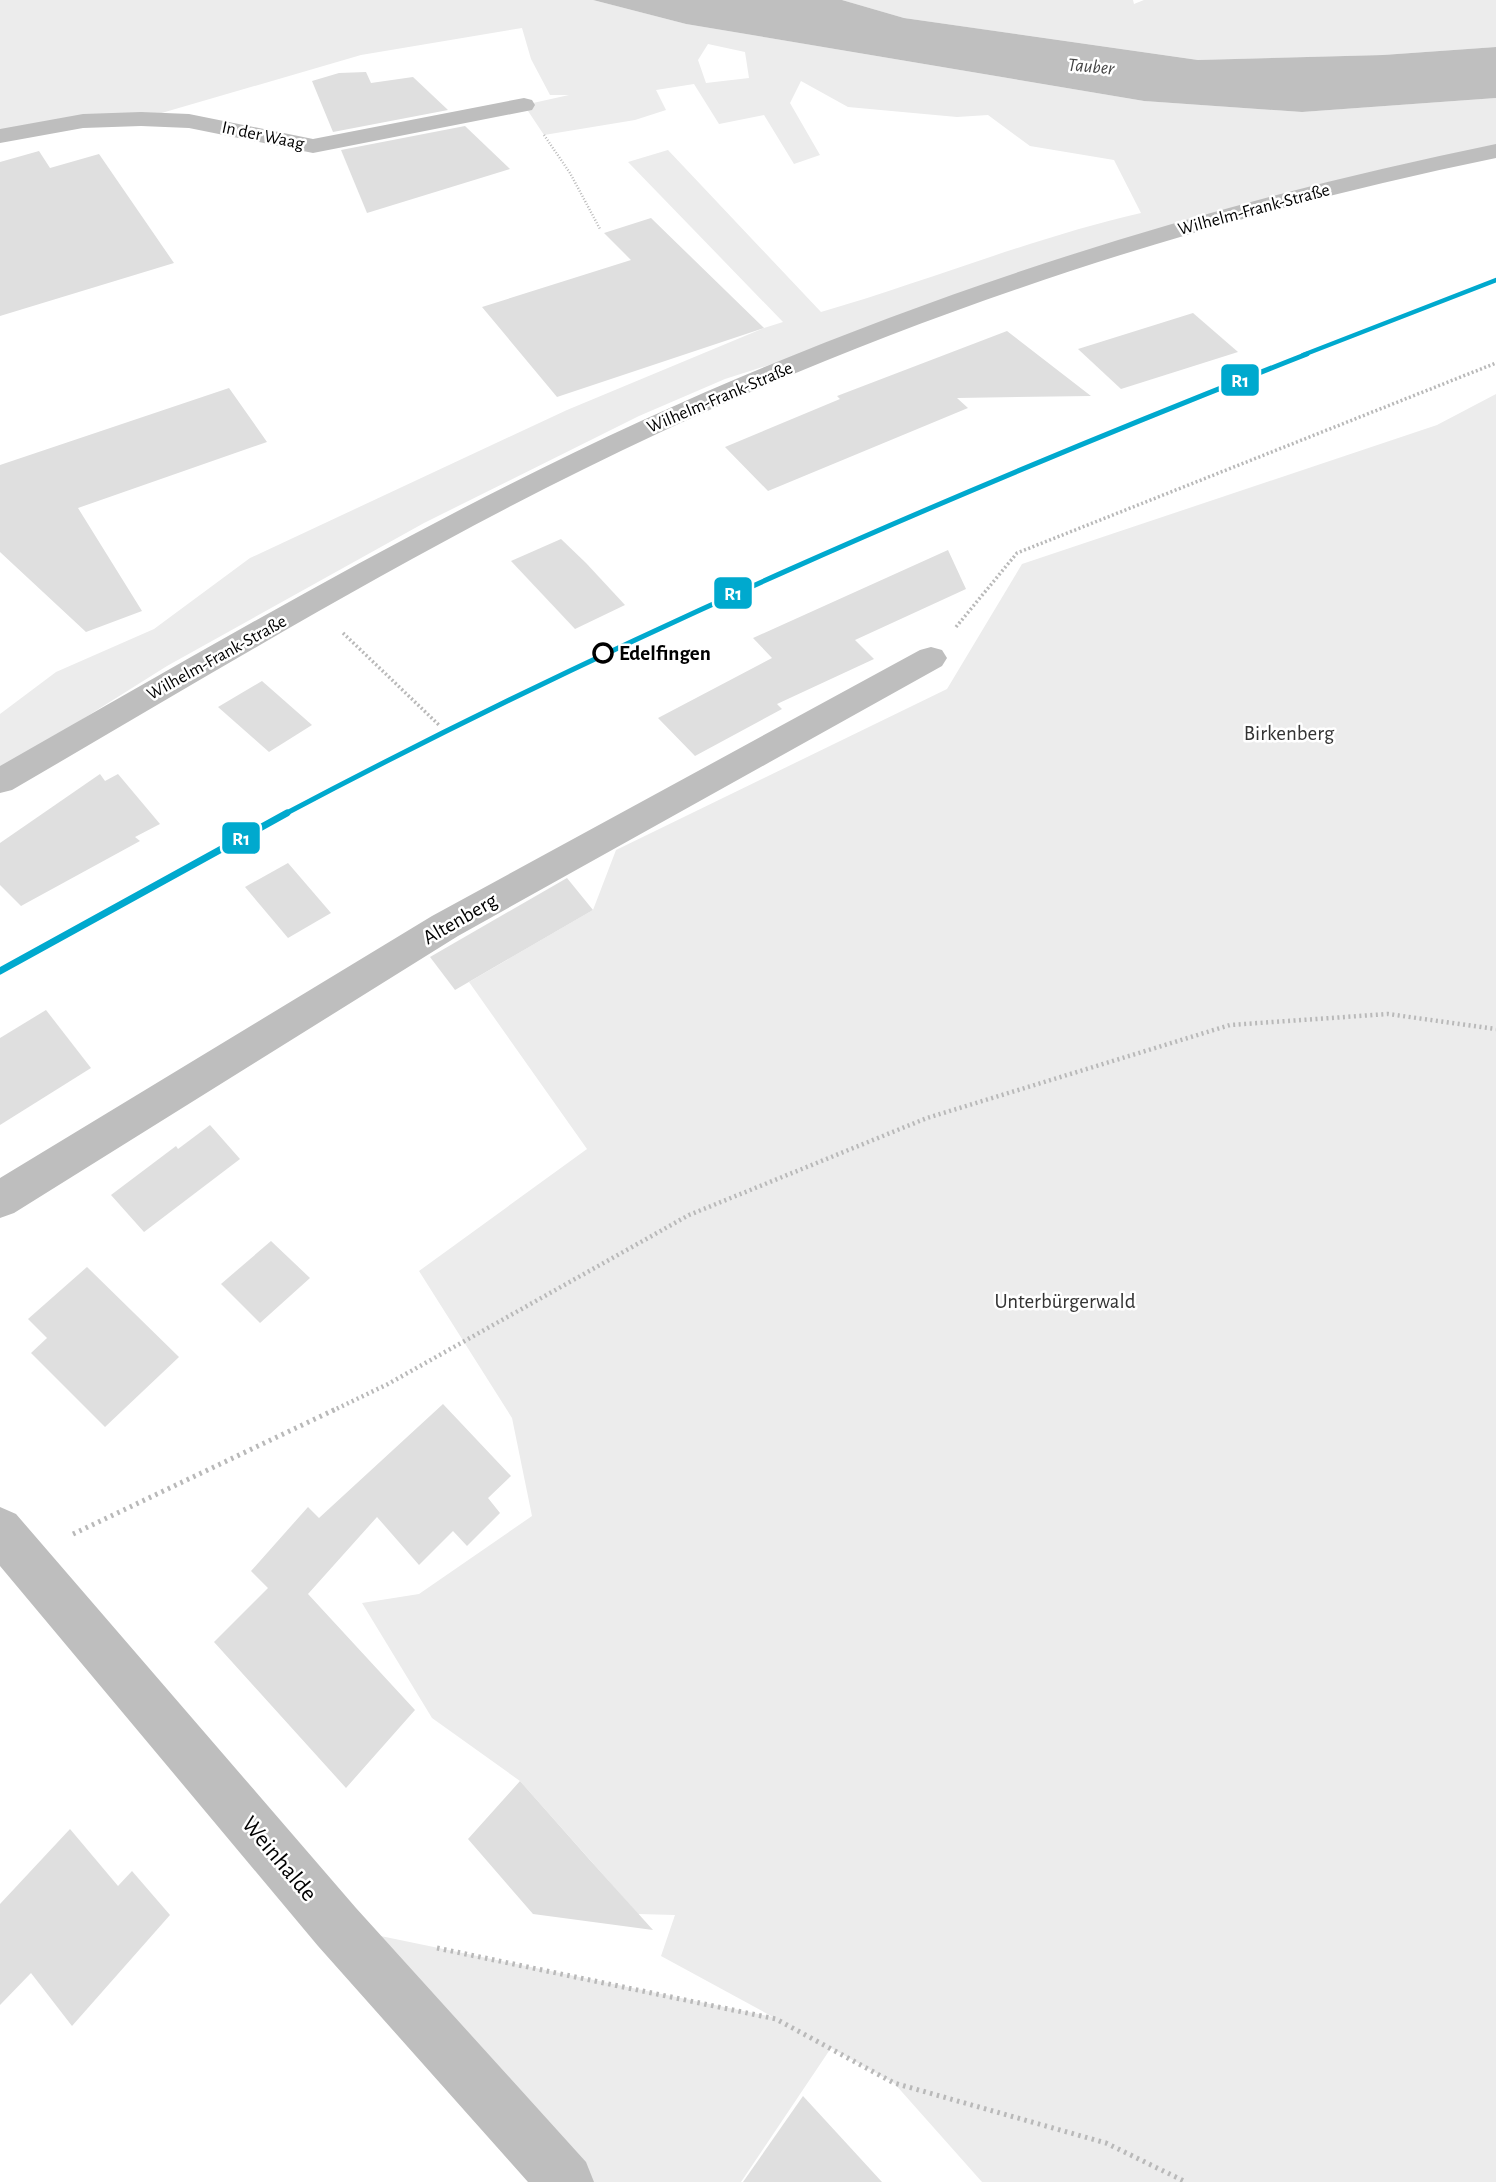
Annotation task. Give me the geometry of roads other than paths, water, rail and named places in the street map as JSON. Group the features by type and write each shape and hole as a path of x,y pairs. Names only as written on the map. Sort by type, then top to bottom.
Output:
{"street":[{"name":"In der Waag","path":"0,136 83,121 189,121 313,146 524,105"},
{"name":"Wilhelm-Frank-Straße","path":"0,781 434,536 650,427 736,389 904,322 1087,258 1158,236 1445,161 1496,152"},
{"name":"Altenberg","path":"0,1200 445,926 931,658"},
{"name":"Weinhalde","path":"12,1543 337,1927 566,2182"}],"water":[{"name":"Tauber","path":"593,0 842,0 904,18 1198,60 1383,55 1496,47 1496,98 1302,112 1144,101 686,24"}],"place":[{"name":"Edelfingen","path":"603,653"}],"park label":[{"name":"Birkenberg","path":"1289,733"},
{"name":"Unterbürgerwald","path":"1065,1301"}]}
